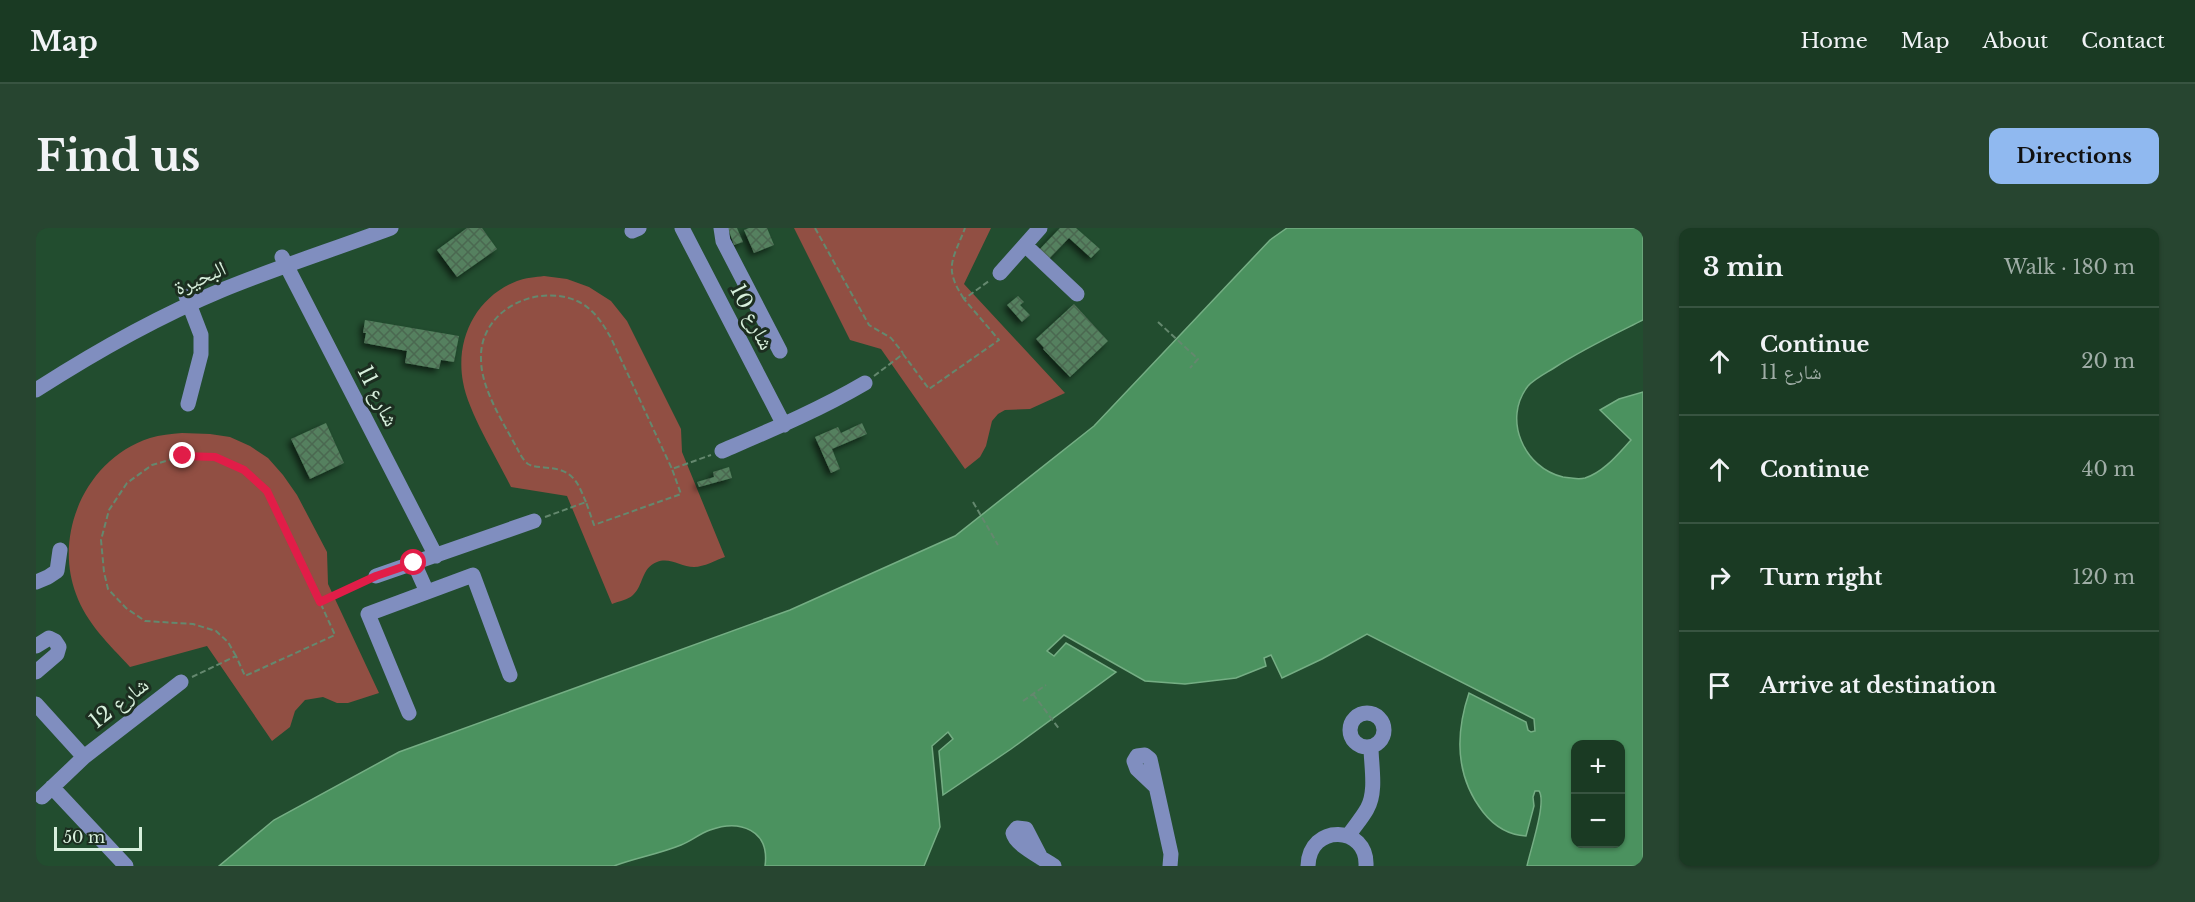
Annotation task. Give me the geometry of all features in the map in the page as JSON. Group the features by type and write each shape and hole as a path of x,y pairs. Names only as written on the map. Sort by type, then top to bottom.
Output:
{"street":[{"name":"البحيرة","path":"36,379 188,300 363,228"},
{"name":"البحيرة","path":"284,261 391,228"},
{"name":"شارع 10","path":"682,228 784,425"},
{"path":"721,228 723,241 780,351"},
{"path":"1000,273 1040,228"},
{"path":"1025,245 1077,294"},
{"name":"شارع 11","path":"284,261 436,556"},
{"path":"188,300 201,335 201,354 188,404"},
{"name":"البحيرة","path":"36,390 112,339"},
{"path":"722,451 784,425 865,383"},
{"path":"376,576 534,521"},
{"path":"36,582 57,571 60,550"},
{"path":"414,563 427,592"},
{"path":"410,713 368,614 473,575 510,675"},
{"path":"36,646 48,638 55,641 59,648 57,654 36,672"},
{"name":"شارع 12","path":"126,866 47,792 84,757 181,682"},
{"name":"شارع 12","path":"36,704 84,757"},
{"path":"1348,836 1371,800 1371,747"},
{"path":"1155,786 1171,854 1170,866"},
{"path":"1300,866 1309,859 1318,842 1329,835 1348,836 1359,843 1363,849 1366,866"},
{"path":"1041,858 1054,866"}],"path":[{"path":"815,228 869,325 891,339 928,389 999,340 964,299 957,286 951,265 965,228"},
{"path":"964,299 1000,273"},
{"path":"538,295 560,296 582,303 599,318 611,338 672,469 681,494 594,525 586,502 576,481 570,475 558,470 529,465 525,461 483,380 480,357 486,335 498,316 516,302 538,295"},
{"path":"1158,322 1198,359 1190,368"},
{"path":"865,383 903,354"},
{"path":"672,469 722,451"},
{"path":"183,456 215,457 244,470 267,491 320,602 335,635 245,676 228,642 216,632 193,624 145,621 126,608 108,589 101,540 109,510 127,483 152,465 183,456"},
{"path":"534,521 586,502"},
{"path":"973,502 998,545"},
{"path":"320,602 376,576"},
{"path":"181,682 236,657"},
{"path":"1023,701 1046,685"},
{"path":"1033,694 1060,730"}],"shaded area":[{"path":"794,228 991,228 964,284 1065,393 1030,409 1005,410 998,414 992,421 986,446 980,457 965,469 881,349 850,340"},
{"path":"1287,228 1643,228 1643,320 1587,348 1533,381 1520,399 1517,427 1528,453 1537,464 1563,477 1582,479 1604,467 1631,440 1600,410 1619,399 1643,392 1643,866 1527,866 1540,816 1539,791 1535,791 1533,797 1534,806 1526,836 1502,829 1483,812 1467,784 1460,755 1460,740 1461,724 1469,693 1526,722 1531,732 1535,731 1534,719 1367,634 1282,678 1271,655 1264,658 1266,666 1236,678 1185,684 1145,681 1064,635 1047,651 1054,656 1066,643 1116,672 1011,749 943,795 939,751 953,739 948,732 932,746 940,827 924,866 765,866 763,844 758,836 751,830 732,826 710,830 673,848 614,866 219,866 274,820 399,752 790,610 955,536 1094,426 1270,240"},
{"path":"544,276 567,279 589,287 611,301 627,321 681,429 682,452 725,557 698,567 685,566 671,561 657,562 645,572 633,595 612,604 567,496 511,487 477,421 463,382 462,350 472,321 480,309 490,297 503,288 520,280"},
{"path":"182,433 230,437 268,458 283,475 297,495 327,552 328,584 379,693 348,703 337,703 323,697 305,700 295,711 290,727 272,741 207,646 130,667 92,624 80,605 70,571 69,547 73,523 81,501 93,480 109,462 128,448 150,438"}],"building":[{"path":"467,228 482,228 497,249 457,277 437,250"},
{"path":"728,228 737,228 743,242 734,245"},
{"path":"767,228 774,245 754,253 744,230"},
{"path":"1060,228 1076,228 1100,249 1091,258 1069,238 1048,260 1038,251"},
{"path":"1018,296 1024,302 1020,305 1030,315 1022,322 1007,305"},
{"path":"1074,304 1108,341 1070,377 1036,339"},
{"path":"365,320 459,336 454,362 441,360 439,369 405,363 407,351 364,343"},
{"path":"326,423 344,463 310,479 291,439"},
{"path":"862,423 867,434 832,449 840,469 831,473 815,437 838,427 841,433"},
{"path":"729,467 732,478 699,487 697,482 714,477 713,472"}],"route":[{"path":"183,456 215,457 244,470 267,491 320,602 376,576 414,563"}]}
